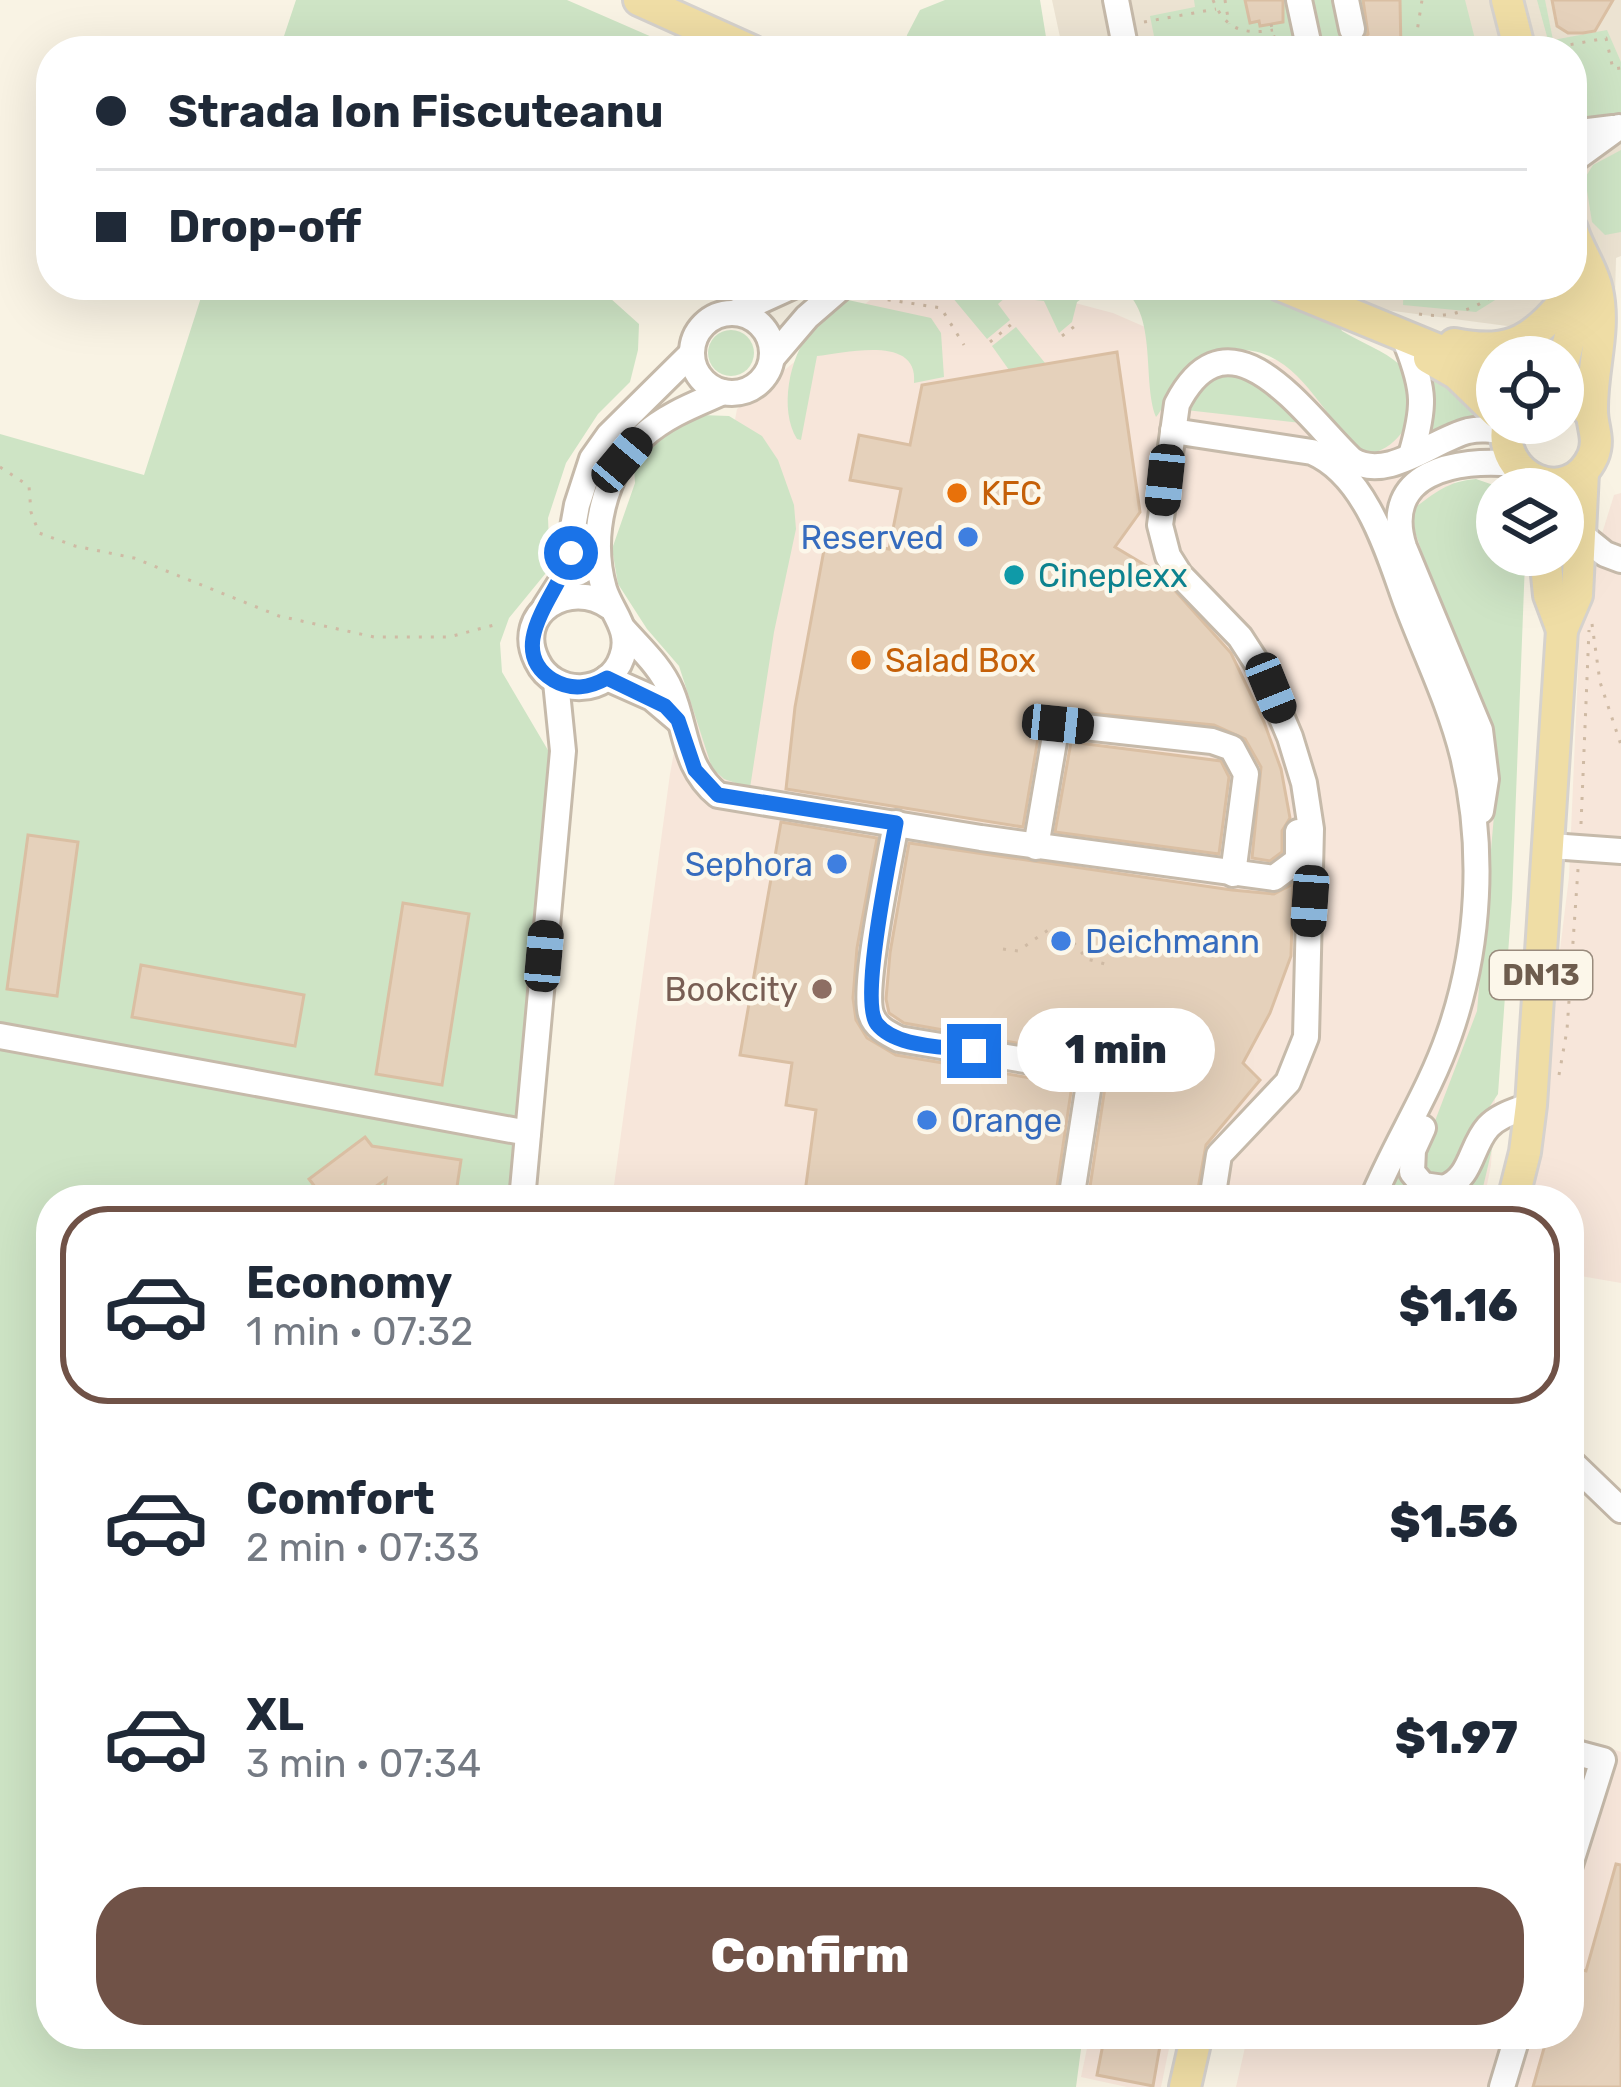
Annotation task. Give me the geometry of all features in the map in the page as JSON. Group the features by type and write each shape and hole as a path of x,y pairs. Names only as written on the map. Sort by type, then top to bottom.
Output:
{"main road":[{"path":"638,0 718,36"},
{"path":"1507,0 1516,36"},
{"name":"DN13","path":"1584,470 1597,444 1592,414 1600,343 1597,288 1587,265"},
{"path":"1323,300 1460,345 1510,346 1532,336 1565,300"},
{"name":"DN13","path":"1570,336 1572,300"},
{"path":"1371,317 1476,364"},
{"path":"1371,317 1457,374 1476,393"},
{"path":"1584,405 1592,414"},
{"name":"DN13","path":"1548,576 1550,595 1581,626"},
{"name":"DN13","path":"1517,1185 1526,1152 1565,847 1581,626 1577,576"},
{"path":"1185,2087 1194,2049"}],"street":[{"path":"1116,0 1123,36"},
{"path":"1299,0 1307,36"},
{"path":"1346,0 1352,29"},
{"path":"1587,131 1620,127"},
{"path":"1587,150 1620,127"},
{"path":"624,630 622,657 607,678 583,688 556,682 545,674 532,649 532,635 564,577 577,505 592,458 692,353 700,329 710,320 762,300"},
{"path":"833,300 807,317 772,358 760,382 749,389 723,392 658,424 622,460 604,500 600,564 610,607 661,673 687,753 718,795 1036,847 1274,878 1298,860 1300,841 1282,757 1240,648"},
{"path":"734,313 747,316 766,332 772,358"},
{"path":"1371,317 1424,396 1411,455"},
{"path":"692,353 701,378 723,392"},
{"path":"1214,1185 1219,1155 1288,1082 1303,1047 1309,1016 1306,956 1311,829 1304,783 1271,688 1168,556 1160,525 1177,404 1194,378 1216,366 1246,364 1273,378 1360,465 1377,466 1476,429"},
{"path":"1172,431 1312,452 1326,460 1375,518 1478,796"},
{"path":"1423,1185 1412,1172 1413,1150 1468,1019 1465,986 1476,896 1478,796 1486,759 1480,730 1397,519 1410,489 1431,474 1469,461 1494,468"},
{"path":"1584,537 1621,560"},
{"path":"544,610 576,595 610,607"},
{"path":"607,678 665,706 678,720"},
{"path":"523,1185 562,751 556,682"},
{"path":"562,751 583,688"},
{"path":"1036,847 1058,724 1213,740 1232,748 1246,774 1234,874"},
{"path":"896,823 871,974 869,1007 874,1022 899,1039 1091,1071 1073,1185"},
{"path":"1565,847 1621,851"},
{"path":"1380,1185 1432,1080 1465,986"},
{"path":"0,1036 528,1133"},
{"path":"1451,1185 1468,1168 1484,1130 1496,1119 1531,1105"},
{"path":"1584,1474 1621,1510"},
{"path":"1584,1755 1603,1760 1584,1819"},
{"path":"1502,2087 1513,2049"}],"path":[{"path":"1213,0 1229,26 1249,34 1273,30"},
{"path":"1225,0 1229,26"},
{"path":"1417,36 1423,0"},
{"path":"1178,8 1179,16"},
{"path":"1142,23 1216,9"},
{"path":"1587,42 1606,38 1613,69 1621,68"},
{"path":"905,300 941,308 964,346"},
{"path":"1371,317 1402,310 1437,317 1462,313 1483,300"},
{"path":"990,342 1013,323"},
{"path":"1062,336 1075,326"},
{"path":"0,467 29,486 39,533 134,559 278,616 374,637 449,637 494,625"},
{"path":"1581,626 1621,745"},
{"path":"1559,1073 1567,1030 1565,847 1581,626"},
{"path":"1003,949 1018,951 1052,928 1063,930 1087,959 1105,964"}],"shaded area":[{"path":"1052,0 1621,0 1621,256 1616,258 1615,295 1587,298 1587,36 1060,36"},
{"path":"870,300 1064,300 1113,313 1207,354 1374,368 1471,506 1476,576 1486,576 1518,719 1487,1185 614,1185 670,774 737,409"},
{"path":"1331,300 1569,300 1541,303 1515,327"},
{"path":"1621,493 1621,1283 1584,1277 1584,1185 1531,1185 1569,877 1581,601 1614,495"},
{"path":"1584,1739 1621,1752 1621,2087 1236,2087 1245,2049 1584,2049"},
{"path":"1087,2049 1169,2049 1161,2087 1127,2087 1081,2077"}],"green space":[{"path":"296,0 567,0 650,36 284,36"},
{"path":"945,0 1040,0 1046,36 907,36 920,10"},
{"path":"1194,0 1465,0 1474,36 1154,36 1150,16 1195,7"},
{"path":"1537,0 1545,0 1552,36 1547,36"},
{"path":"1607,30 1621,62 1621,115 1587,122 1587,36 1575,36"},
{"path":"1621,150 1621,232 1605,235 1592,222 1587,175 1593,165"},
{"path":"200,300 612,300 639,324 630,382 598,414 566,463 548,518 550,568 509,618 500,643 502,672 552,757 518,1185 36,1185 36,2049 1081,2049 1076,2087 0,2087 0,434 144,475"},
{"path":"848,300 931,318 941,333 944,377 914,383 912,368 893,352 861,350 817,356 801,440 797,439 788,399 797,355 811,331"},
{"path":"954,300 1003,300 998,304 1010,320 987,339"},
{"path":"1034,300 1080,300 1072,322 1059,333 1044,301"},
{"path":"1132,300 1278,300 1340,327 1400,365 1413,391 1410,418 1393,442 1368,454 1294,373 1257,352 1234,350 1189,366 1156,417 1138,309"},
{"path":"1403,300 1495,300 1476,312 1403,305"},
{"path":"1016,327 1045,363 1009,370 992,346"},
{"path":"731,330 747,337 754,353 747,369 731,376 715,369 708,353 715,337"},
{"path":"1228,373 1257,376 1301,423 1186,410 1207,380"},
{"path":"1428,373 1474,413 1427,436"},
{"path":"701,415 729,416 762,436 778,460 794,505 796,529 774,632 750,788 724,779 712,768 679,666 618,584 612,549 635,483 639,455 667,431"},
{"path":"1476,479 1476,576 1524,576 1512,898 1498,1094 1474,1130 1462,1165 1444,1181 1417,1168 1477,1011 1498,769 1492,722 1411,520 1413,509 1457,482"},
{"path":"1495,1136 1484,1185 1469,1185"},
{"path":"1405,1147 1436,1185 1389,1185"}],"building":[{"path":"1245,0 1283,0 1283,22 1250,23"},
{"path":"1363,0 1400,0 1401,36 1368,34"},
{"path":"1552,0 1613,0 1595,31 1568,33 1557,26"},
{"path":"1117,352 1140,512 1115,547 1160,574 1231,653 1281,769 1290,818 1282,831 1282,852 1270,861 1252,858 1261,767 1245,739 1214,725 1050,709 1041,721 1023,827 786,789 795,707 826,539 889,549 901,489 850,480 859,435 910,445 922,385"},
{"path":"1071,742 1221,761 1229,777 1219,854 1055,832"},
{"path":"781,822 877,838 857,948 856,1020 867,1038 896,1055 1072,1085 1057,1185 806,1185 816,1110 786,1105 792,1063 740,1055"},
{"path":"28,835 78,842 57,996 7,989"},
{"path":"909,843 1232,890 1274,894 1293,884 1291,956 1270,1013 1243,1063 1260,1080 1206,1145 1199,1185 1090,1185 1107,1074 1100,1058 904,1023 889,1013 886,999"},
{"path":"403,903 469,914 442,1085 376,1074"},
{"path":"141,965 304,995 295,1046 132,1017"},
{"path":"365,1137 372,1146 461,1160 457,1185 385,1185 386,1179 378,1185 314,1185 309,1179"},
{"path":"1616,1864 1621,1865 1621,2087 1533,2087 1544,2049 1584,2049 1586,1971"},
{"path":"1102,2049 1159,2049 1153,2086 1097,2075"}],"place":[{"name":"KFC","path":"957,493"},
{"name":"Reserved","path":"968,537"},
{"name":"Cineplexx","path":"1014,575"},
{"name":"Salad Box","path":"861,660"},
{"name":"Sephora","path":"837,864"},
{"name":"Deichmann","path":"1061,941"},
{"name":"Bookcity","path":"822,989"},
{"name":"Orange","path":"927,1120"}],"route":[{"path":"571,553 564,577 532,635 532,649 545,674 569,687 583,688 607,678 665,706 678,720 695,770 718,795 896,823 871,974 869,1007 874,1022 899,1039 974,1051"}]}
